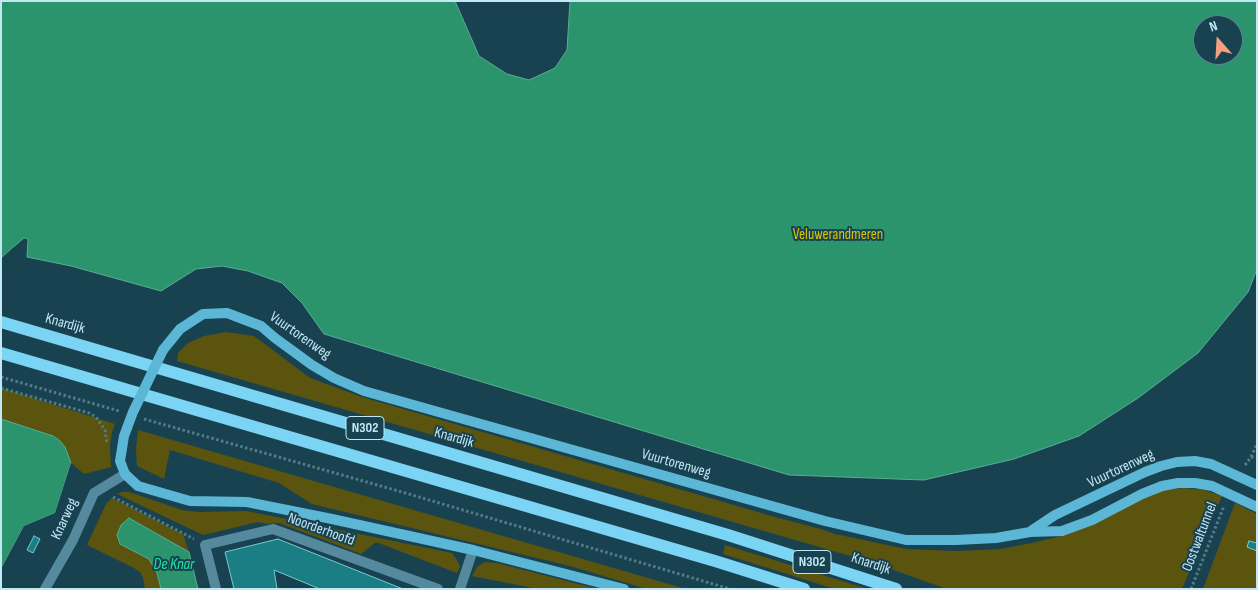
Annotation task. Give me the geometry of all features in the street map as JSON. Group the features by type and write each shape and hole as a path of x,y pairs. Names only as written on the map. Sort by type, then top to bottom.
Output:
{"main road":[{"name":"Knardijk","path":"1,322 728,535 896,589"},
{"name":"N302","path":"1,352 715,561 804,589"}],"street":[{"name":"Vuurtorenweg","path":"125,474 120,461 124,436 162,350 180,329 203,314 227,313 261,326 312,365 334,378 364,391 825,521 906,540 996,538 1030,532 1062,531 1092,520 1142,494 1162,486 1178,483 1196,483 1212,486 1257,508"},
{"name":"Vuurtorenweg","path":"1030,532 1055,516 1145,472 1177,462 1195,461 1210,464 1257,485"},
{"name":"Knarweg","path":"45,589 74,540 94,493 125,474"},
{"path":"125,474 138,486 190,501 247,502 332,519 474,550 624,589"},
{"name":"Noorderhoofd","path":"206,545 273,529 438,589"},
{"path":"206,545 216,589"},
{"path":"460,589 474,550"}],"path":[{"path":"1,377 121,412"},
{"path":"1,388 96,417 105,430 107,450"},
{"path":"139,417 730,589"},
{"path":"1251,457 1257,444"},
{"path":"100,490 206,545"},
{"name":"Oostwaltunnel","path":"1191,589 1229,494"}],"shaded area":[{"path":"226,332 254,336 310,378 362,397 835,534 906,549 956,551 1000,549 1061,536 1140,499 1164,490 1183,488 1204,490 1222,496 1182,589 947,589 871,562 177,361 178,353 188,343 204,336"},
{"path":"1,388 115,424 110,445 111,467 84,474 71,463 65,447 53,436 1,419"},
{"path":"138,430 686,589 647,589 570,566 312,504 279,483 170,450 164,479 137,466"},
{"path":"129,492 182,510 198,512 247,511 452,553 460,567 457,573 376,542 361,554 279,523 267,524 258,522 203,535 117,494"},
{"path":"112,498 183,534 189,552 130,518 121,524 117,535 120,544 149,559 157,573 161,589 145,589 140,572 87,545 106,504"},
{"path":"1235,503 1257,514 1257,589 1203,589"},
{"path":"725,545 868,589 835,589 723,554"},
{"path":"485,562 497,563 598,589 538,589 472,576 477,567"}],"water":[{"name":"Veluwerandmeren","path":"1,1 455,1 479,56 507,74 529,80 555,68 567,50 570,1 1257,1 1257,269 1248,292 1198,353 1138,398 1079,436 1014,459 924,480 789,475 324,334 302,303 282,283 248,271 222,266 196,269 161,291 71,266 27,257 28,240 24,238 1,258"},
{"path":"1,419 53,436 65,447 71,463 55,513 24,526 1,569"},
{"name":"De Knar","path":"129,518 189,552 198,589 161,589 157,573 149,559 120,544 117,535 121,525"}],"pier":[{"path":"71,463 73,465 57,514 26,528 1,571 24,526 55,513"}],"building":[{"path":"34,536 40,539 33,553 27,550"},
{"path":"278,539 403,589 320,589 274,570 277,589 234,589 225,552"},
{"path":"1249,541 1257,543 1257,551 1247,547"}]}
